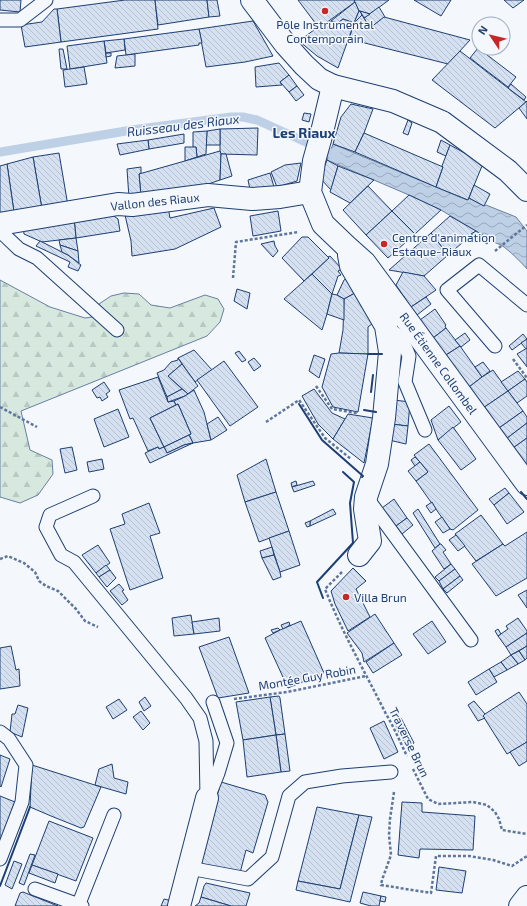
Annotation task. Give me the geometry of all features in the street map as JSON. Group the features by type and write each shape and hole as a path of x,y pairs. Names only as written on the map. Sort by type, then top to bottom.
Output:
{"street":[{"path":"252,0 286,45 319,79 333,86 393,101 442,122 508,170 526,188"},
{"path":"310,192 314,162 333,86"},
{"name":"Vallon des Riaux","path":"0,224 118,204 132,205 208,195 252,199 280,197 310,192"},
{"name":"Rue Étienne Collombel","path":"310,192 323,224 366,263 527,484"},
{"path":"346,246 351,266 386,326 390,352 384,418 377,464 369,487 365,509 370,541 359,555"},
{"path":"179,906 207,798"}],"lane":[{"path":"0,20 20,20 46,0"},
{"path":"0,231 19,249 36,258 117,330"},
{"path":"495,346 447,290 479,265 527,305"},
{"path":"386,326 402,339 408,356 405,382 425,430"},
{"path":"369,487 471,640"},
{"path":"93,496 50,514 46,527 61,555 74,562 186,698 200,718 206,742 207,798"},
{"path":"207,798 218,773 227,743 213,702"},
{"path":"0,732 9,739 26,765 22,802 0,859"},
{"path":"190,868 248,879 272,857 289,796 305,782 342,776 391,772"},
{"path":"35,889 79,906 114,815"}],"path":[{"path":"500,247 527,225"},
{"path":"233,278 236,242 298,233"},
{"path":"316,386 332,408 384,418"},
{"path":"266,422 299,400 325,438 369,487"},
{"path":"0,407 37,427"},
{"path":"0,559 8,556 24,563 35,572 39,581 58,591 76,609 85,621 105,630"},
{"name":"Traverse Brun","path":"325,589 366,676 387,714 408,759"},
{"name":"Montée Guy Robin","path":"251,696 287,692 366,676"},
{"name":"Traverse Brun","path":"411,765 428,799 438,804 473,802 487,805 495,812 502,830 527,834"},
{"path":"395,791 390,819 390,855 381,885 431,892 436,856 469,856 493,860 512,866 527,856"}],"green space":[{"path":"0,280 50,307 85,318 99,316 99,304 111,296 124,293 139,294 151,305 170,308 205,295 218,299 224,309 220,322 207,336 21,411 30,450 52,460 53,474 38,495 20,503 0,497"}],"water":[{"path":"333,144 467,200 469,198 484,206 486,205 516,217 527,231 527,269 515,256 501,245 441,210 327,160"}],"building":[{"path":"0,0 21,0 20,12 0,10"},
{"path":"125,0 155,0 158,29 61,42 57,9"},
{"path":"155,0 207,0 209,17 158,25"},
{"path":"207,0 217,0 220,16 209,17"},
{"name":"Pôle Instrumental Contemporain","path":"298,0 355,0 355,2 319,28"},
{"path":"389,0 370,14 359,11 354,1"},
{"path":"414,0 451,0 441,16"},
{"path":"504,0 524,0 513,8"},
{"path":"355,2 359,11 354,23 343,19 338,23 331,21"},
{"path":"379,7 385,17 370,28 364,18"},
{"path":"54,9 57,9 61,42 25,47 21,25 42,22"},
{"path":"359,11 362,15 354,23"},
{"path":"360,11 370,14 364,18"},
{"path":"362,15 370,28 384,17 470,40 448,64 349,39 354,23"},
{"path":"343,19 354,23 352,29 338,23"},
{"path":"253,21 273,56 245,62 206,67 199,29"},
{"path":"331,21 352,29 338,68 317,56 299,41 318,27 319,28"},
{"path":"199,29 202,43 199,43 199,45 126,55 124,39"},
{"path":"124,39 125,50 106,53 104,41"},
{"path":"104,41 107,63 70,69 67,46"},
{"path":"59,49 63,49 67,69 61,69"},
{"path":"460,51 526,102 495,128 432,80"},
{"path":"106,53 111,53 111,56 106,57"},
{"path":"135,54 135,66 115,68 117,56"},
{"path":"472,56 488,56 516,77 508,87 470,58"},
{"path":"279,63 289,75 280,82 282,85 256,87 255,67"},
{"path":"84,67 87,84 65,87 63,70"},
{"path":"289,75 297,86 289,92 280,82"},
{"path":"511,84 526,97 524,100 508,88"},
{"path":"297,86 304,95 296,101 289,92"},
{"path":"527,101 527,119 519,108"},
{"path":"351,104 373,109 355,152 333,144 341,117"},
{"path":"304,113 311,114 309,122 302,120"},
{"path":"408,120 412,123 408,135 403,133"},
{"path":"258,128 257,155 221,154 220,129"},
{"path":"220,129 220,145 206,145 207,131"},
{"path":"207,131 206,154 197,157 196,147 193,148 193,132"},
{"path":"364,133 443,167 436,187 355,152"},
{"path":"184,134 184,143 149,149 148,140"},
{"path":"148,140 149,149 120,155 117,144"},
{"path":"441,140 450,145 446,156 437,152"},
{"path":"450,145 470,156 482,166 468,200 436,187"},
{"path":"185,147 196,147 197,157 185,161"},
{"path":"220,151 220,180 188,191 141,196 139,174"},
{"path":"59,153 68,206 42,209 33,157"},
{"path":"221,154 226,154 232,176 220,180"},
{"path":"33,157 42,209 14,212 7,164"},
{"path":"327,160 338,166 331,190 320,178"},
{"path":"301,163 297,181 277,187 271,172 285,165"},
{"path":"7,164 14,212 0,214 0,166"},
{"path":"338,166 374,180 350,203 330,192"},
{"path":"141,167 141,173 139,174 141,196 129,198 127,169"},
{"path":"270,173 274,187 251,194 248,180"},
{"path":"474,185 490,194 484,206 469,198"},
{"path":"368,186 392,211 366,235 343,210"},
{"path":"409,195 441,210 415,234 392,211"},
{"path":"168,207 170,218 214,208 221,227 175,249 132,256 131,241 125,215"},
{"path":"278,211 281,231 253,236 250,216"},
{"path":"392,211 415,234 388,258 366,235"},
{"path":"108,212 118,219 120,231 76,238 74,218"},
{"path":"450,216 476,231 448,255 431,233"},
{"path":"74,218 76,238 42,242 24,234 23,225"},
{"path":"476,231 482,235 479,239 471,234"},
{"path":"431,233 448,255 424,276 389,270"},
{"path":"482,235 489,239 487,244 479,239"},
{"path":"302,237 308,237 329,258 304,281 282,258"},
{"path":"76,238 78,251 60,245 59,240"},
{"path":"40,241 68,255 81,265 78,271 68,267 70,262 36,246"},
{"path":"274,241 278,251 273,257 261,244"},
{"path":"60,245 78,251 79,263 62,252"},
{"path":"330,256 342,269 338,271 341,275 338,276 332,294 312,274"},
{"path":"403,272 424,276 436,290 411,307 396,285"},
{"path":"312,274 332,294 322,330 284,299"},
{"path":"347,278 355,293 344,299 337,295 344,280"},
{"path":"237,289 250,293 247,309 234,301"},
{"path":"355,293 373,323 368,327 368,354 339,353 343,330 344,299"},
{"path":"332,294 344,299 344,320 327,314"},
{"path":"426,297 431,304 417,315 411,307"},
{"path":"435,309 446,325 446,328 433,338 420,320"},
{"path":"446,328 460,346 446,355 433,338"},
{"path":"465,333 470,340 461,347 455,340"},
{"path":"523,334 527,339 512,350 509,346"},
{"path":"527,339 527,348 526,349 521,343"},
{"path":"460,346 482,377 469,387 446,355"},
{"path":"527,348 527,367 517,354"},
{"path":"194,350 212,370 195,382 178,358"},
{"path":"239,351 246,360 242,362 235,353"},
{"path":"331,354 368,354 358,412 333,407 322,387"},
{"path":"314,355 325,359 319,378 309,371"},
{"path":"178,358 182,364 168,376 182,389 167,397 157,373 164,370 171,362 178,360"},
{"path":"254,358 261,366 254,371 248,362"},
{"path":"224,361 258,407 230,426 197,380"},
{"path":"483,362 490,371 482,377 475,367"},
{"path":"182,364 198,386 188,394 168,376"},
{"path":"493,370 508,391 483,408 469,387"},
{"path":"518,371 525,379 508,391 501,382"},
{"path":"158,377 168,402 174,401 176,405 150,418 164,447 159,449 158,447 148,451 133,418 130,419 119,390"},
{"path":"525,379 527,382 527,396 517,403 508,391"},
{"path":"104,382 110,391 106,394 108,397 102,401 100,397 97,398 92,390"},
{"path":"182,389 188,394 168,402 167,397"},
{"path":"314,389 332,413 345,419 333,439 318,424 302,396"},
{"path":"194,390 204,412 211,440 193,443 189,435 191,434 178,404 176,405 174,401"},
{"path":"508,391 523,411 499,428 483,408"},
{"path":"394,400 410,402 408,426 391,424"},
{"path":"178,404 191,434 164,447 150,418"},
{"path":"449,406 461,422 438,440 431,420"},
{"path":"118,409 129,437 104,447 94,419"},
{"path":"523,411 527,417 527,423 506,439 499,428"},
{"path":"348,414 373,418 364,463 333,439"},
{"path":"218,417 227,430 211,440 207,424"},
{"path":"527,423 527,438 513,448 506,439"},
{"path":"391,424 408,426 406,444 389,440"},
{"path":"453,427 476,459 461,470 438,440"},
{"path":"189,435 193,443 184,445 167,453 164,447"},
{"path":"527,438 527,468 513,448"},
{"path":"193,443 150,463 145,453 158,447 159,449 164,447 167,453 184,445"},
{"path":"429,444 478,510 453,530 450,529 416,481 428,472 414,455"},
{"path":"72,447 77,470 65,473 60,449"},
{"path":"415,457 420,462 415,466 411,460"},
{"path":"102,459 104,469 89,472 87,462"},
{"path":"266,459 276,492 245,502 237,475"},
{"path":"420,462 428,472 416,481 408,471"},
{"path":"296,481 297,485 292,487 291,483"},
{"path":"313,481 315,485 294,492 292,487"},
{"path":"505,488 509,493 494,505 489,499"},
{"path":"276,492 289,531 259,542 245,502"},
{"path":"509,493 524,512 507,524 494,505"},
{"path":"394,499 407,518 396,526 382,508"},
{"path":"432,502 436,509 431,513 426,506"},
{"path":"149,503 160,533 150,536 163,578 130,590 110,529 125,524 122,514"},
{"path":"333,509 336,514 310,526 310,521"},
{"path":"418,509 440,544 435,548 413,513"},
{"path":"481,515 503,544 476,561 455,534"},
{"path":"442,517 450,529 443,533 435,522"},
{"path":"407,518 413,525 402,534 396,526"},
{"path":"310,521 310,526 307,527 305,523"},
{"path":"289,531 300,565 280,572 269,538"},
{"path":"527,532 527,578 496,596 472,564 503,544 505,546"},
{"path":"456,535 465,546 458,551 449,540"},
{"path":"440,544 446,550 443,552 451,564 444,569 432,551"},
{"path":"98,545 110,563 96,573 82,555"},
{"path":"272,547 274,555 262,558 260,551"},
{"path":"274,555 281,577 273,580 262,558"},
{"path":"451,564 455,569 439,581 435,577"},
{"path":"106,565 110,570 99,577 96,573"},
{"name":"Villa Brun","path":"353,568 366,581 356,589 370,617 348,631 335,604 331,591"},
{"path":"455,569 460,576 443,589 439,581"},
{"path":"110,570 116,578 107,587 99,577"},
{"path":"460,576 463,580 447,593 443,589"},
{"path":"119,584 124,590 122,591 128,600 122,605 110,591"},
{"path":"527,590 527,608 518,595"},
{"path":"375,614 394,643 364,662 362,653 347,633"},
{"path":"191,615 194,634 174,636 172,618"},
{"path":"219,618 220,631 194,634 192,622"},
{"path":"518,618 527,633 506,647 498,636 508,629 506,626"},
{"path":"301,621 324,673 288,688 265,638"},
{"path":"432,621 446,642 428,654 413,634"},
{"path":"289,622 290,625 283,629 281,625"},
{"path":"278,628 280,630 273,633 271,630"},
{"path":"498,629 501,634 498,636 495,631"},
{"path":"527,633 527,646 511,655 506,647"},
{"path":"229,637 249,693 218,698 199,647"},
{"path":"394,643 402,655 373,673 366,662"},
{"path":"11,646 16,670 19,669 20,686 0,689 0,648"},
{"path":"527,646 527,658 525,660 519,651"},
{"path":"519,651 525,660 518,664 511,655"},
{"path":"511,655 518,664 507,670 501,662"},
{"path":"501,662 507,670 494,677 489,669"},
{"path":"489,669 497,682 476,695 468,682"},
{"path":"519,692 527,704 527,742 507,754 483,716"},
{"path":"279,696 285,734 276,735 270,697"},
{"path":"145,697 151,706 144,711 139,702"},
{"path":"270,697 276,735 243,740 236,702"},
{"path":"119,699 127,710 113,719 106,707"},
{"path":"474,701 485,714 483,716 485,718 478,721 468,705"},
{"path":"18,705 28,708 22,737 10,732 12,714 15,714"},
{"path":"141,711 150,723 143,730 133,717"},
{"path":"401,718 414,743 406,746 394,722"},
{"path":"384,721 398,752 384,759 370,728"},
{"path":"285,734 290,771 281,772 276,735"},
{"path":"276,735 281,772 247,777 243,740"},
{"path":"527,742 527,761 519,766 510,752"},
{"path":"0,755 10,759 1,787 0,786"},
{"path":"112,764 114,778 128,782 126,794 95,785 99,769"},
{"path":"32,765 101,787 84,827 81,828 30,807"},
{"path":"221,782 265,795 268,802 253,853 246,850 240,873 198,863"},
{"path":"0,796 15,802 0,844"},
{"path":"402,802 422,803 422,812 475,816 473,850 420,849 419,858 398,855"},
{"path":"317,807 359,815 340,889 298,881"},
{"path":"359,815 372,817 350,902 296,890 298,881 340,889"},
{"path":"49,821 93,838 76,881 32,865"},
{"path":"30,854 35,855 24,885 19,883"},
{"path":"14,861 22,864 12,889 5,885"},
{"path":"32,865 58,874 55,883 29,873"},
{"path":"439,867 466,871 462,893 436,890"},
{"path":"206,883 250,893 246,906 231,906 201,897"},
{"path":"23,892 58,906 15,906 20,893"},
{"path":"363,892 381,896 379,906 371,906 360,903"},
{"path":"381,896 386,897 385,902 380,901"},
{"path":"201,897 231,906 195,906 199,903"},
{"path":"164,899 172,901 170,906 161,906"}],"waterway":[{"name":"Ruisseau des Riaux","path":"0,152 132,130 231,117 243,117 257,120 341,158"}],"wall":[{"path":"368,354 382,354"},
{"path":"371,392 373,375"},
{"path":"299,404 322,440 363,476 362,477"},
{"path":"364,410 376,412"},
{"path":"323,598 317,582 353,543 350,503 354,482 343,472"},
{"path":"521,492 527,499"},
{"path":"0,886 30,807"}],"place":[{"name":"Pôle Instrumental Contemporain","path":"325,11"},
{"name":"Centre d'animation Estaque-Riaux","path":"384,244"},
{"name":"Villa Brun","path":"346,597"}],"district":[{"name":"Les Riaux","path":"304,132"}]}
